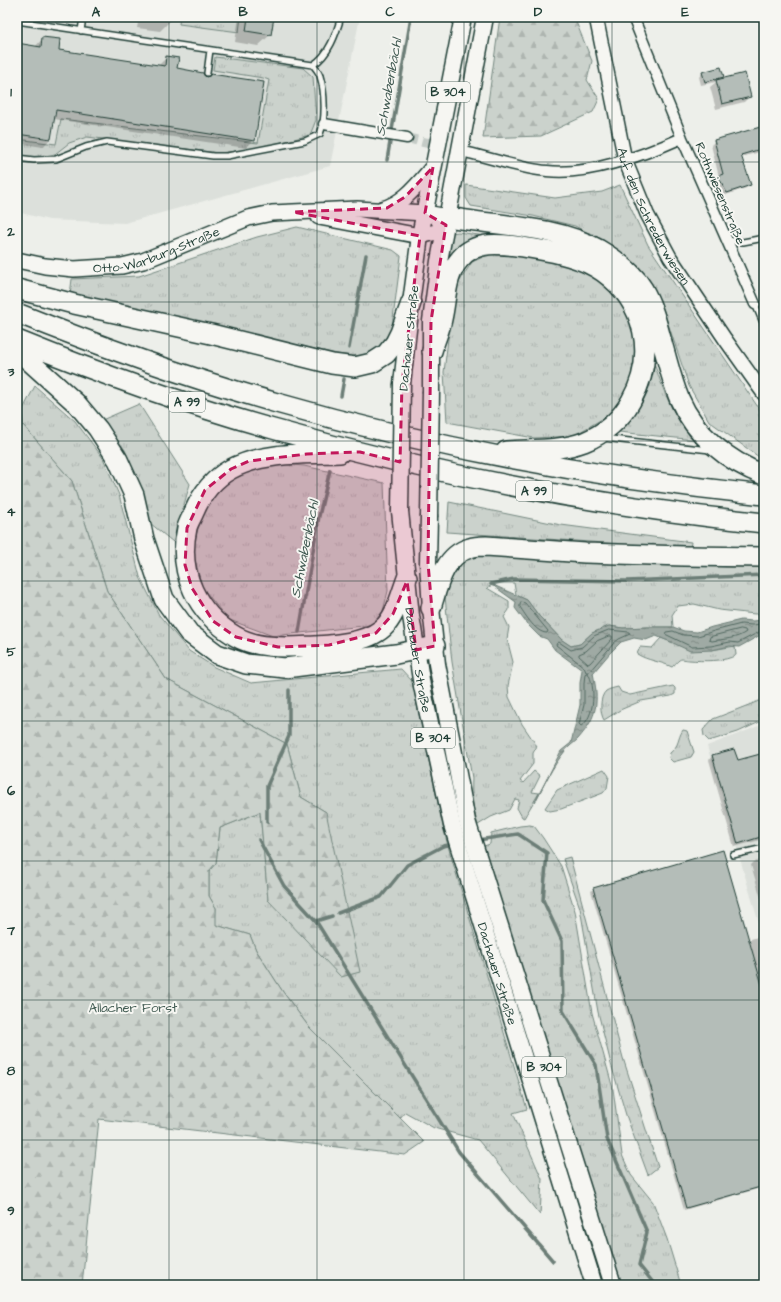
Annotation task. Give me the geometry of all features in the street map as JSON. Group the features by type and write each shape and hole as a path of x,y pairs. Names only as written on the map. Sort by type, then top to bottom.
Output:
{"highway":[{"path":"447,221 546,231 583,242 598,249 617,261 628,271 643,289 656,321 679,398 694,425 707,440 721,452 738,464 764,475"},
{"path":"432,351 442,319 450,276 461,258 468,252 486,245 511,245 570,256 594,266 617,284 629,298 642,326 645,351 644,365 641,379 628,407 607,429 584,442 566,446 481,452"},
{"path":"17,289 74,304 211,334 332,364 355,367 372,363 386,354 400,334 411,303"},
{"name":"A 99","path":"17,313 137,359 277,403 382,431 535,464 618,477 764,495"},
{"name":"A 99","path":"17,340 108,375 205,408 272,429 360,452 477,480 548,494 615,505 764,523"},
{"path":"17,350 77,404 98,429 118,460 134,495 144,539 164,599 189,633 217,654 246,664 285,668 396,654 435,646"},
{"path":"360,452 307,454 250,461 231,469 217,478 205,490 187,528 185,565 192,588 202,606 213,621 236,637 255,644 278,647 329,645 365,638 376,633 386,624 393,614 407,578"},
{"path":"431,608 444,570 455,556 470,548 486,546 592,553 684,556 764,556"}],"main road":[{"name":"Dachauer Straße","path":"463,17 420,236 402,384 400,511 407,578 422,686 459,823 613,1285"},
{"name":"Dachauer Straße","path":"459,823 437,664 428,563 432,351 431,321 439,261 485,17"},
{"path":"375,210 387,208 405,197 433,167"},
{"name":"Otto-Warburg-Straße","path":"17,260 45,266 74,269 122,266 150,258 248,218 272,213 357,209 425,213 447,221"},
{"name":"Otto-Warburg-Straße","path":"293,212 420,236"},
{"path":"420,236 436,232 447,221"},
{"name":"Dachauer Straße","path":"468,851 594,1285"}],"street":[{"name":"Auf den Schrederwiesen","path":"596,17 625,160 647,214 670,256 725,339 764,394"},
{"name":"Rothwiesenstraße","path":"633,17 682,138 755,304"},
{"path":"324,124 407,138"},
{"name":"Rothwiesenstraße","path":"469,153 547,172 580,171 625,160 682,138"}],"lane":[{"path":"81,31 83,17"},
{"path":"313,66 321,60 328,50 341,17"},
{"path":"17,21 313,66 320,74 324,124 320,134 305,141 227,156 213,156 108,142 86,147 56,159 34,160 17,158"},
{"path":"207,73 210,50"},
{"path":"726,240 743,242 764,238"},
{"name":"Rothwiesenstraße","path":"755,304 764,325"},
{"path":"594,437 721,452"},
{"path":"733,856 764,848"}],"highlighted area":[{"path":"433,167 425,213 446,225 431,321 428,563 435,646 416,650 407,581 393,614 376,633 329,645 278,647 236,637 213,621 192,588 185,565 187,528 205,490 231,469 249,461 307,454 360,452 400,462 402,384 420,236 293,212 387,208 405,197"}],"shaded area":[{"path":"17,17 360,17 330,166 125,223 49,220 17,212"},
{"path":"764,724 764,941 707,746"}],"green space":[{"path":"180,17 241,17 239,32 179,24"},
{"path":"500,17 574,17 592,61 587,80 599,99 593,112 541,136 483,138"},
{"path":"215,57 303,68 313,77 316,120 310,135 254,149 219,153 87,137 69,143 55,154 35,158 17,155 17,139 56,144 61,119 258,143 269,80 213,70"},
{"path":"466,185 555,198 602,192 620,185 648,245 764,416 764,458 759,457 709,421 689,386 660,300 648,282 601,240 575,226 533,216 471,206 466,198"},
{"path":"297,227 393,250 401,256 391,334 381,346 361,357 337,354 70,295 72,279 139,276 257,237"},
{"path":"458,232 492,237 451,259 448,256 451,234"},
{"path":"496,251 573,265 607,285 634,322 636,353 627,393 609,415 573,436 534,438 447,422 444,372 454,290 472,262"},
{"path":"652,357 664,391 674,411 687,431 695,440 619,432 643,398"},
{"path":"35,386 75,421 103,458 119,495 140,577 159,615 189,651 214,667 251,683 401,669 412,681 443,827 527,1109 513,1113 542,1179 540,1215 478,1140 434,1128 405,1112 400,1118 309,1027 283,992 256,950 250,935 215,925 216,908 209,896 209,871 216,863 220,828 260,812 268,900 326,812 301,797 287,744 166,679 107,591 72,481 23,425 22,411"},
{"path":"139,404 190,484 173,542 150,523 140,486 125,450 102,420"},
{"name":"Allacher Forst","path":"23,425 72,481 107,591 166,679 287,744 301,797 326,812 360,972 341,977 268,900 260,812 220,828 216,863 209,871 209,896 216,908 216,925 250,935 256,950 283,992 309,1027 424,1142 405,1155 99,1119 82,1285 17,1285 17,431"},
{"path":"280,464 304,466 384,483 388,591 383,611 372,625 273,636 227,619 202,587 192,549 203,511 222,484 254,467"},
{"path":"449,502 561,525 691,542 690,549 447,532"},
{"path":"471,555 730,567 764,566 764,613 755,614 719,610 694,604 678,606 672,615 673,627 623,628 609,626 592,633 580,644 571,646 562,640 539,616 527,600 516,595 514,583 496,583 487,588 509,601 509,610 504,617 509,627 507,639 513,662 508,686 509,697 522,724 537,746 533,753 533,764 520,781 523,783 534,771 540,776 532,792 539,793 524,818 517,808 519,800 515,799 509,810 491,817 478,825 472,796 472,778 452,662 445,597 446,586 459,563"},
{"path":"661,638 671,642 712,650 735,646 736,655 726,659 714,660 700,661 681,659 672,667 637,654 640,647 652,648"},
{"path":"673,686 675,688 675,694 671,696 641,701 620,710 604,720 601,710 601,701 606,691 618,687 621,692 630,695"},
{"path":"764,699 764,720 738,732 709,741 704,736 703,730 713,719"},
{"path":"683,730 687,731 694,752 691,757 673,762 669,758 670,753 677,745"},
{"path":"604,769 609,776 607,788 603,793 561,809 550,811 545,808 557,790"},
{"path":"530,825 534,826 561,866 575,911 592,1013 613,1089 622,1155 631,1175 653,1202 667,1239 681,1285 620,1285 484,846 490,844 491,833"},
{"path":"570,857 623,1058 658,1167 648,1175 626,1115 598,1012 580,908 563,859"}],"water":[{"path":"491,584 527,600 539,616 562,640 571,646 580,644 592,633 609,626 623,628 673,627 684,631 697,632 741,620 764,620 764,633 739,647 730,646 712,650 690,651 656,636 646,640 634,638 621,642 593,673 596,701 590,723 578,739 560,757 549,774 561,751 571,743 580,705 580,683 582,670 555,650 547,639 539,636 527,624 515,608 516,602"}],"building":[{"path":"248,17 274,17 271,35 246,31"},
{"path":"42,37 60,39 59,50 165,66 166,56 179,58 177,68 203,73 206,77 211,74 264,82 255,141 56,110 51,139 17,134 17,43 41,47"},
{"path":"721,67 724,77 705,82 702,72"},
{"path":"745,73 751,97 722,104 716,80"},
{"path":"764,126 764,148 741,155 751,185 727,193 718,176 723,174 714,140"},
{"path":"734,749 738,760 764,753 764,836 738,844 712,755"},
{"path":"723,850 764,992 764,1186 686,1208 593,888"}],"waterway":[{"name":"Schwabenbächl","path":"387,160 411,17"},
{"name":"Schwabenbächl","path":"349,348 366,255"},
{"name":"Schwabenbächl","path":"341,396 344,379"},
{"name":"Schwabenbächl","path":"299,632 319,516 330,470"},
{"path":"494,585 491,584 514,579 627,581 764,575"},
{"name":"Schwabenbächl","path":"267,822 267,786 289,736 289,690"},
{"name":"Schwabenbächl","path":"478,840 518,834 547,853 543,900 562,941 563,1011 596,1065 607,1139 647,1232 639,1265 655,1285"},
{"name":"Schwabenbächl","path":"259,840 284,886 316,921 332,916"},
{"name":"Schwabenbächl","path":"338,913 381,897 407,865 443,846 454,844"},
{"path":"316,921 459,1152 553,1261"}],"tunnel":[{"path":"407,138 465,152"}]}
